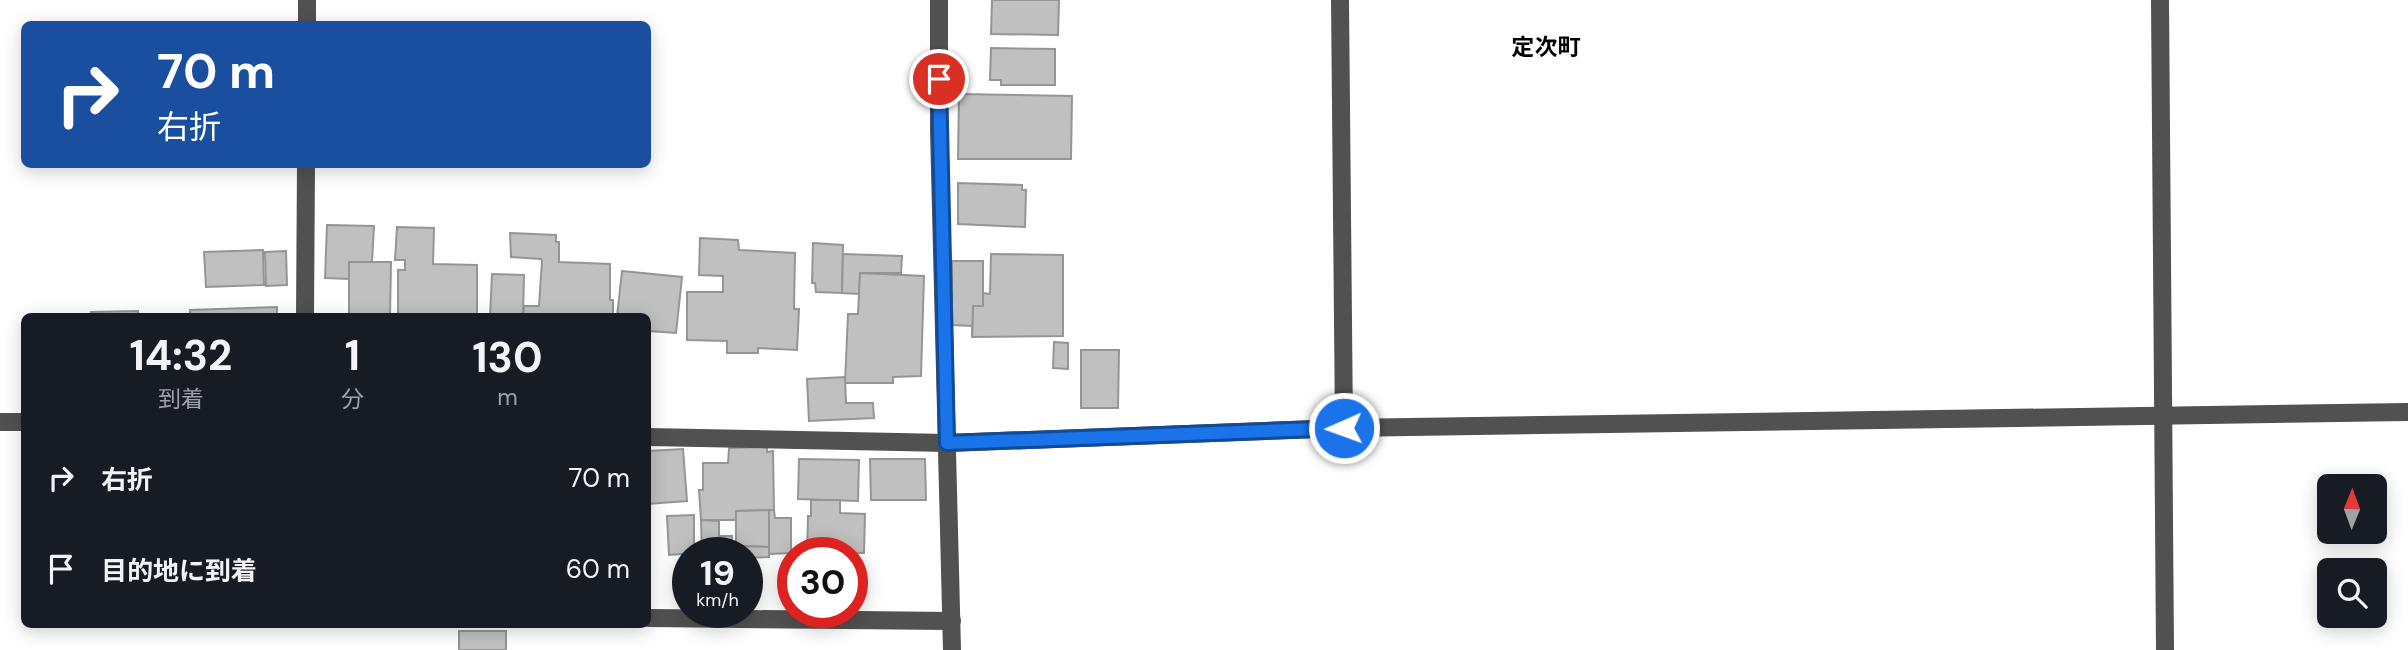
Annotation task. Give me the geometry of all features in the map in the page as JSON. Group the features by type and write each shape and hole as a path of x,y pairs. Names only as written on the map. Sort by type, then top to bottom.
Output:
{"street":[{"path":"307,0 307,21"},
{"path":"939,0 939,131 953,650"},
{"path":"1340,0 1344,428"},
{"path":"2160,0 2165,650"},
{"path":"305,313 306,168"},
{"path":"651,437 947,443 1344,428 2408,412"},
{"path":"0,422 21,422"},
{"path":"651,618 952,621"}],"building":[{"path":"992,0 1059,0 1058,35 991,34"},
{"path":"991,48 1055,49 1055,85 1001,85 1001,80 990,80"},
{"path":"959,94 1072,96 1071,159 958,159"},
{"path":"958,183 1022,185 1022,190 1026,190 1025,227 958,224"},
{"path":"327,225 374,226 372,262 349,262 349,279 325,278"},
{"path":"397,227 434,228 433,264 477,265 477,313 398,313 398,270 405,270 405,260 395,260"},
{"path":"510,233 556,235 556,242 559,242 559,262 610,264 610,300 613,300 613,313 523,313 524,306 539,306 542,261 511,257"},
{"path":"700,238 738,240 739,250 795,253 794,309 799,309 797,350 758,348 758,353 727,353 727,341 687,340 687,292 723,292 723,276 699,275"},
{"path":"813,243 843,245 842,293 816,292 815,283 812,283"},
{"path":"263,250 264,285 206,287 204,252"},
{"path":"286,251 287,285 266,286 265,252"},
{"path":"843,254 902,256 901,273 860,273 859,294 842,293"},
{"path":"991,254 1063,255 1063,336 972,337 973,306 983,306 983,293 990,294"},
{"path":"952,261 983,261 983,306 973,306 972,337 972,326 952,325"},
{"path":"349,262 391,262 390,313 349,313"},
{"path":"622,271 682,277 676,333 651,331 651,313 617,313"},
{"path":"860,273 924,276 921,376 893,377 893,383 845,383 848,314 858,314"},
{"path":"492,274 524,275 523,313 490,313"},
{"path":"277,307 277,313 190,313 190,310"},
{"path":"138,311 138,313 91,313"},
{"path":"1054,342 1068,343 1068,369 1053,368"},
{"path":"1081,350 1119,350 1118,408 1081,408"},
{"path":"845,377 846,403 873,403 874,418 809,421 807,379"},
{"path":"767,447 767,452 773,451 774,510 736,511 736,520 701,520 699,490 703,490 703,463 728,463 729,448"},
{"path":"683,449 687,501 651,504 651,451"},
{"path":"799,459 859,460 858,501 798,499"},
{"path":"870,459 925,459 926,500 871,500"},
{"path":"811,500 840,500 840,513 865,514 864,537 807,537 808,516 811,516"},
{"path":"769,510 769,547 763,547 763,537 736,537 736,511"},
{"path":"769,510 774,510 775,518 791,518 791,537 777,537 777,554 769,554"},
{"path":"694,515 694,537 672,537 672,555 669,555 667,516"},
{"path":"701,520 719,521 719,536 732,536 732,537 702,537"},
{"path":"763,547 769,547 769,557 763,557"},
{"path":"459,631 506,631 506,650 459,650"}],"district":[{"name":"定次町","path":"1546,47"}],"route":[{"path":"939,79 947,443 1344,428"}]}
